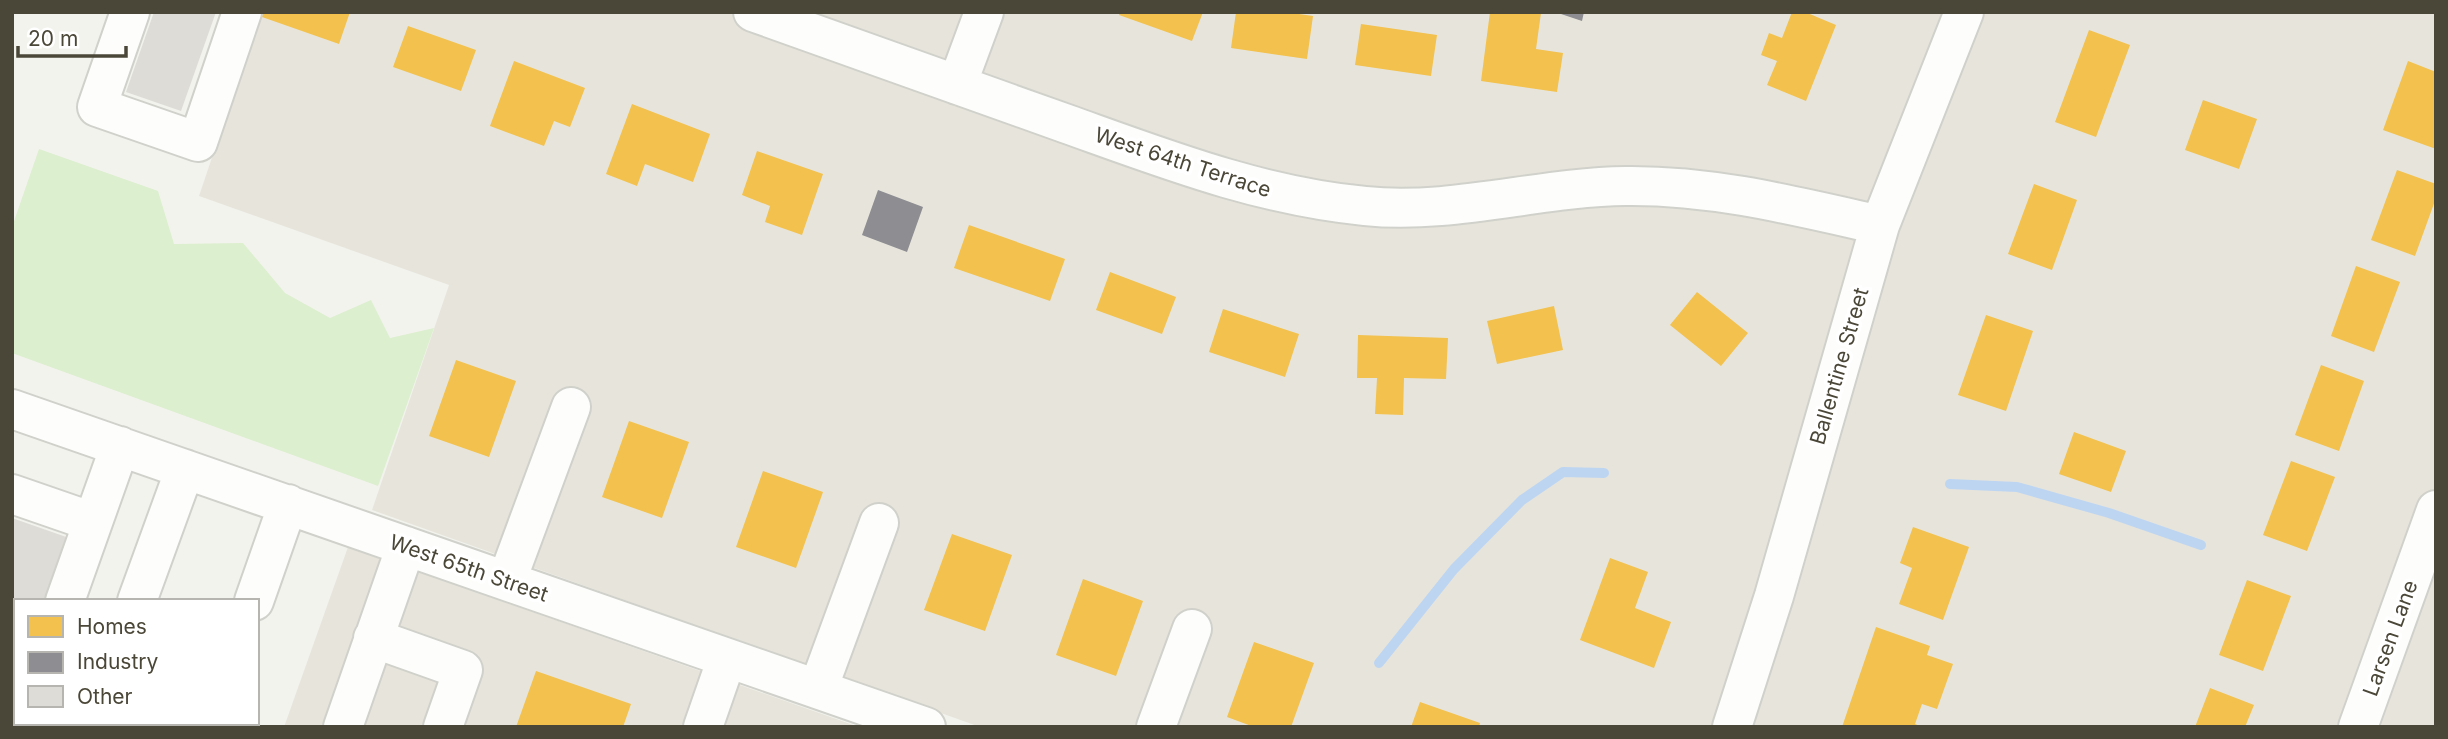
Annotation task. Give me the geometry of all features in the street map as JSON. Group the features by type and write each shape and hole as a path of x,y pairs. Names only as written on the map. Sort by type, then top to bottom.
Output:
{"street":[{"path":"130,12 97,107 198,142 242,12"},
{"name":"West 64th Terrace","path":"753,12 1209,174 1288,196 1367,206 1432,207 1624,186 1684,187 1756,197 1880,225"},
{"path":"957,85 984,12"},
{"name":"Ballentine Street","path":"1732,727 1774,596 1880,225 1964,12"},
{"path":"507,580 571,407"},
{"name":"West 65th Street","path":"12,409 926,727"},
{"path":"66,599 120,446"},
{"path":"138,599 185,469"},
{"path":"12,495 93,522"},
{"path":"255,599 288,505"},
{"name":"Larsen Lane","path":"2358,727 2436,510"},
{"path":"818,689 878,523"},
{"path":"343,727 406,545"},
{"path":"1156,727 1192,629"},
{"path":"373,638 463,670 443,727"},
{"path":"703,727 727,658"}],"shaded area":[{"path":"261,12 2436,12 2436,727 980,727 372,510 449,285 199,196"},
{"path":"348,547 859,727 284,727"}],"green space":[{"path":"39,149 158,191 174,244 243,243 285,293 330,318 371,300 390,338 434,328 378,486 12,353 12,227"}],"building: Homes":[{"path":"263,12 350,12 339,44 262,17"},
{"path":"1120,12 1203,12 1192,41 1119,15"},
{"path":"1236,12 1285,12 1313,16 1307,59 1231,48"},
{"path":"1490,12 1541,13 1536,49 1563,53 1557,92 1481,81"},
{"path":"1792,12 1805,12 1836,25 1806,101 1767,85 1777,61 1761,55 1769,33 1782,38"},
{"path":"1361,24 1437,35 1431,76 1355,65"},
{"path":"408,26 476,50 461,91 393,67"},
{"path":"2089,30 2130,45 2096,137 2055,122"},
{"path":"514,61 585,88 570,127 554,121 544,146 490,126"},
{"path":"2408,61 2436,72 2436,149 2383,130"},
{"path":"2203,100 2257,119 2239,169 2185,150"},
{"path":"632,104 710,134 693,182 645,164 637,186 606,174"},
{"path":"757,151 823,174 802,235 765,222 770,206 742,195"},
{"path":"2397,170 2436,184 2436,198 2415,256 2371,240"},
{"path":"2034,184 2077,200 2052,270 2008,254"},
{"path":"969,225 1065,259 1050,301 954,268"},
{"path":"2356,266 2400,282 2374,352 2331,336"},
{"path":"1110,272 1176,297 1162,334 1096,310"},
{"path":"1697,292 1748,333 1721,366 1670,325"},
{"path":"1554,306 1563,350 1497,364 1487,321"},
{"path":"1223,309 1299,334 1285,377 1209,352"},
{"path":"1986,315 2033,331 2006,411 1958,395"},
{"path":"1358,335 1448,338 1446,379 1404,378 1403,415 1375,414 1377,378 1357,378"},
{"path":"456,360 516,381 489,457 429,436"},
{"path":"2321,365 2364,381 2339,451 2295,435"},
{"path":"629,421 689,442 662,518 602,497"},
{"path":"2074,432 2126,451 2111,492 2059,474"},
{"path":"2291,461 2335,477 2307,551 2263,535"},
{"path":"763,471 823,492 796,568 736,547"},
{"path":"1913,527 1969,547 1943,620 1899,604 1912,568 1900,563"},
{"path":"952,534 1012,555 985,631 924,610"},
{"path":"1610,558 1648,572 1635,608 1671,622 1654,668 1580,640"},
{"path":"1083,579 1143,601 1116,676 1056,655"},
{"path":"2247,580 2291,596 2263,671 2219,655"},
{"path":"1876,627 1930,646 1927,655 1953,664 1937,709 1922,704 1915,724 1922,727 1842,727"},
{"path":"1254,642 1314,663 1291,727 1254,727 1227,717"},
{"path":"536,671 631,704 623,727 516,727"},
{"path":"2210,688 2254,705 2245,727 2195,727"},
{"path":"1420,702 1480,723 1479,727 1411,727"}],"building: Industry":[{"path":"1555,12 1584,12 1582,21"},
{"path":"878,190 923,207 907,252 862,235"}],"building: Other":[{"path":"154,12 216,12 181,111 126,92"},
{"path":"12,518 72,539 51,599 14,599 12,671"}],"waterway":[{"path":"1379,663 1454,569 1522,500 1563,472 1604,473"},
{"path":"1950,484 2017,487 2109,513 2201,545"}]}
